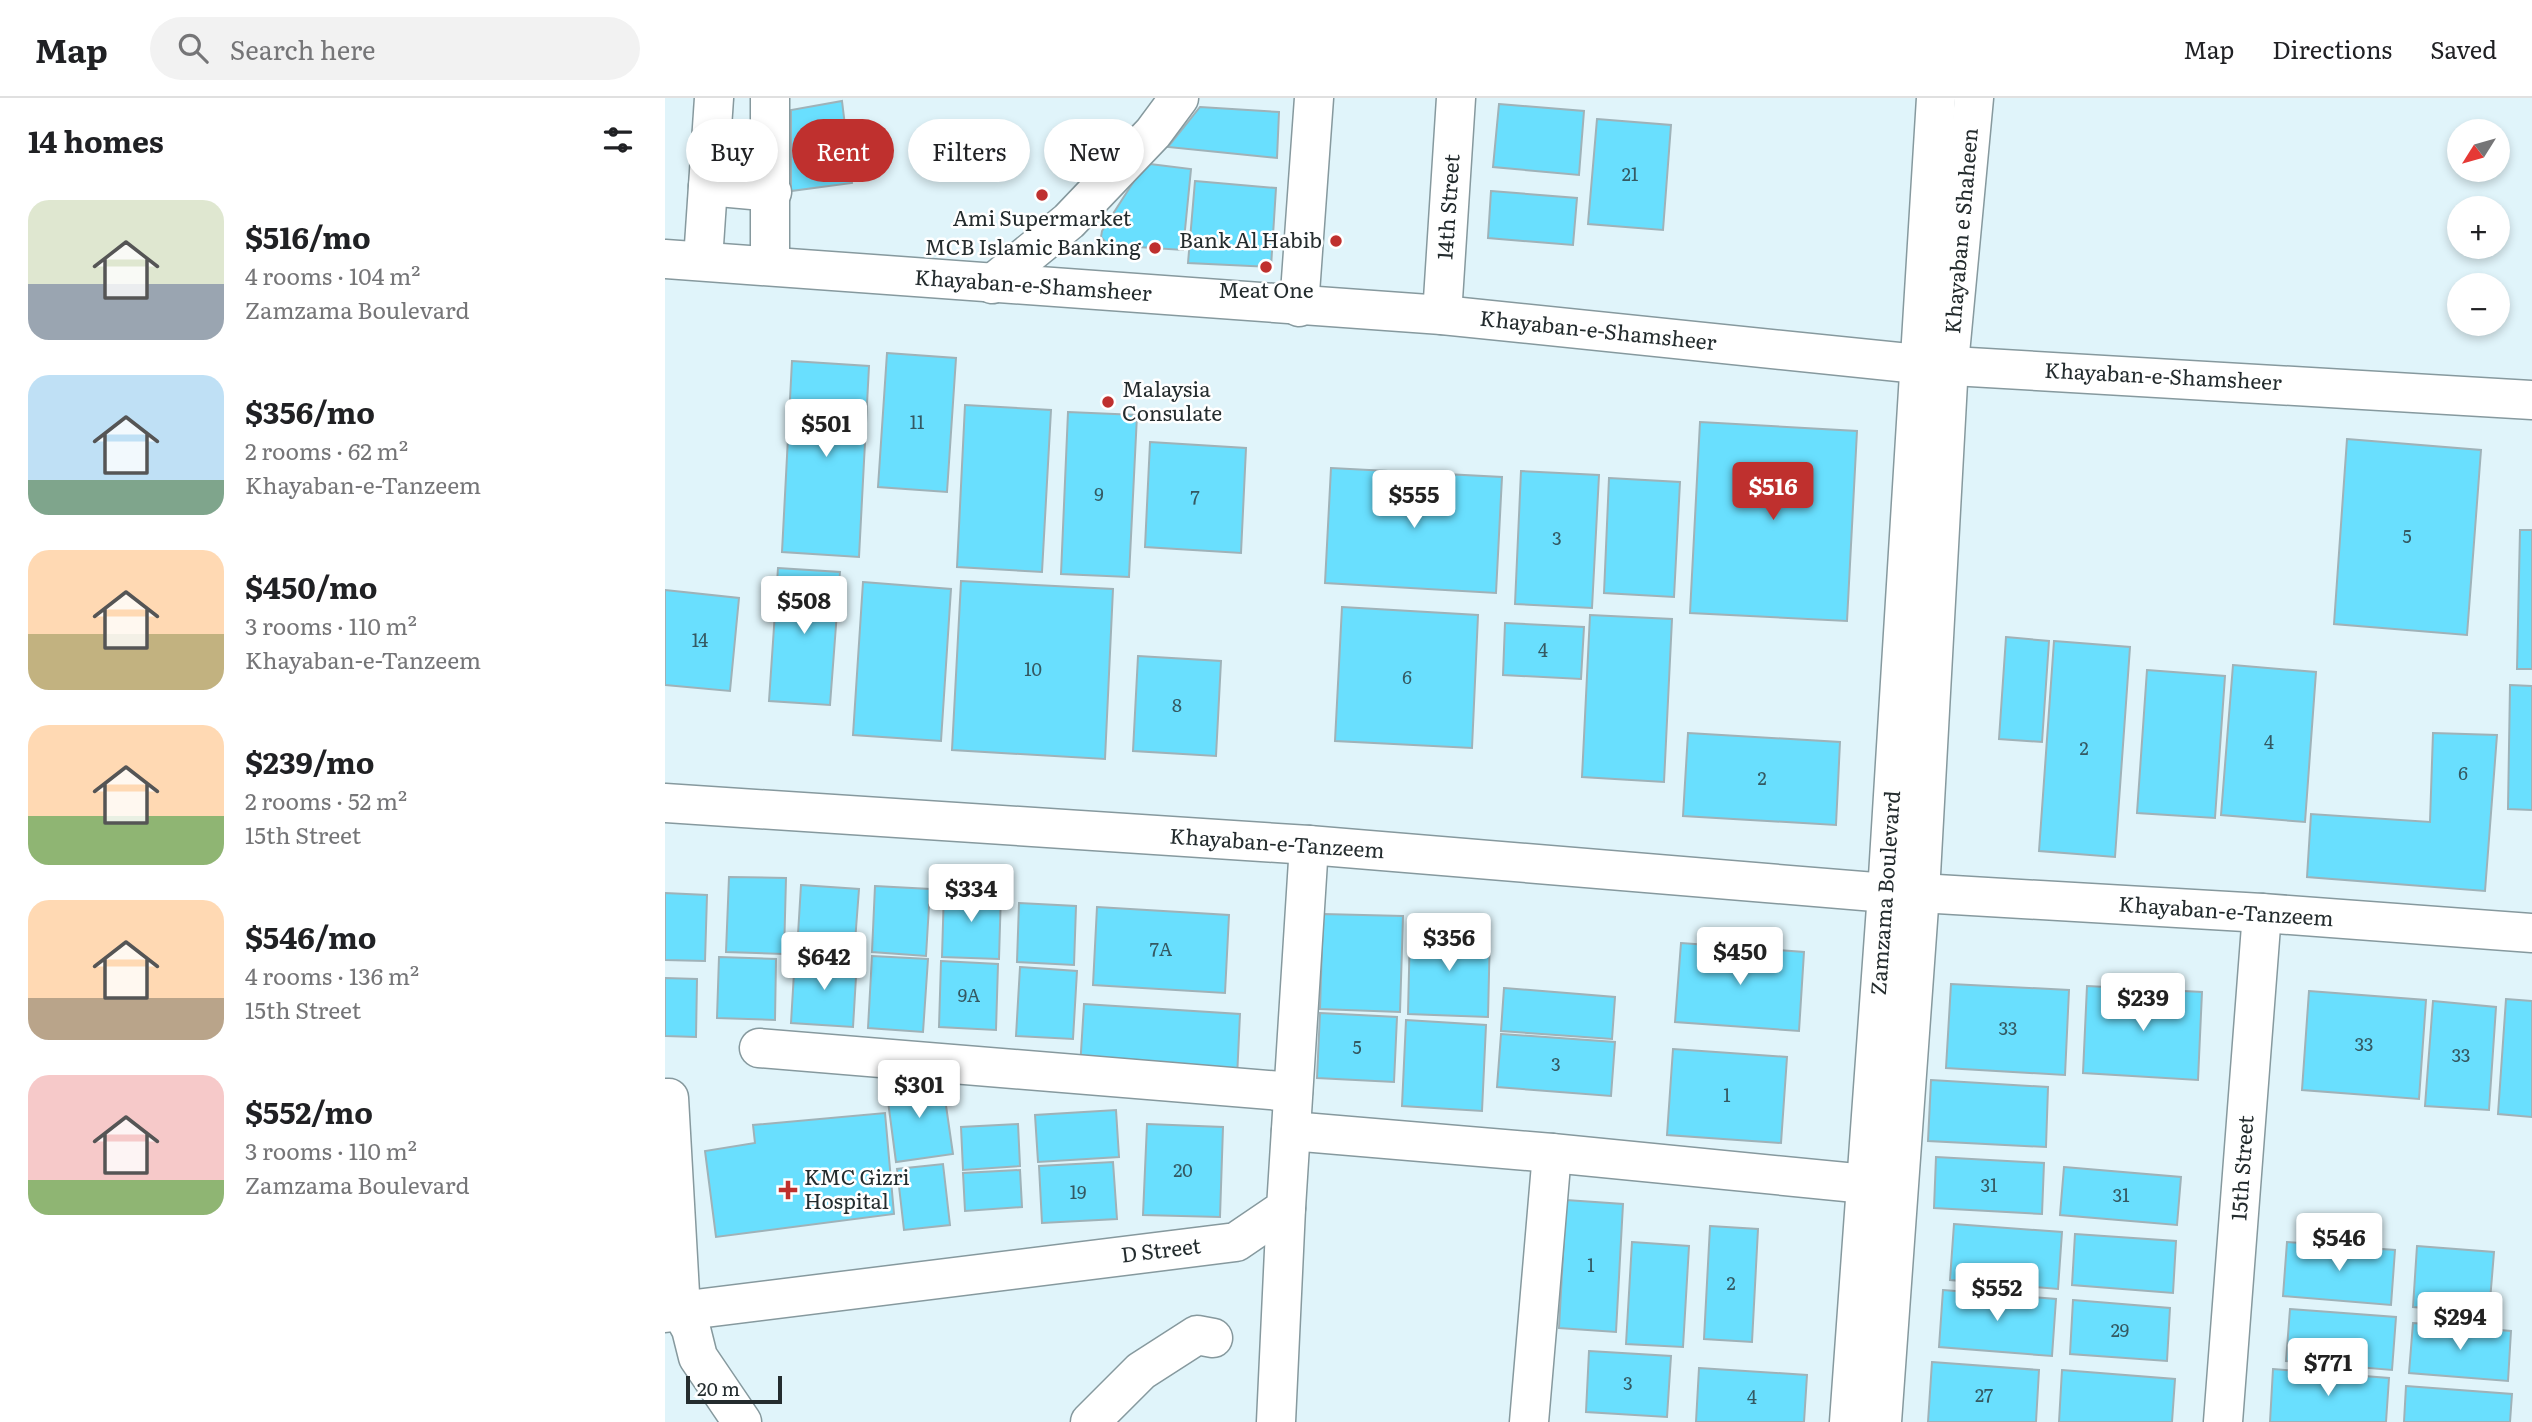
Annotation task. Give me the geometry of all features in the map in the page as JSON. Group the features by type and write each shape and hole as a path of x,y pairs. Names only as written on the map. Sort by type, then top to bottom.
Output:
{"street":[{"path":"703,260 714,98"},
{"path":"770,98 770,265"},
{"path":"992,284 1069,221 1153,133 1179,98"},
{"path":"1299,307 1314,98"},
{"name":"14th Street","path":"1442,316 1456,98"},
{"name":"Khayaban e Shaheen","path":"1933,364 1936,98"},
{"name":"Khayaban e Shaheen","path":"1933,364 1974,98"},
{"path":"708,186 772,192"},
{"name":"Khayaban-e-Shamsheer","path":"665,258 1442,316 1933,364 2532,400"},
{"name":"Zamzama Boulevard","path":"1882,1422 1904,893 1933,364"},
{"name":"Khayaban-e-Tanzeem","path":"665,803 1309,845 1904,893 2262,913 2532,933"},
{"path":"1269,1415 1286,1208 1309,845"},
{"name":"Zamzama Boulevard","path":"1849,1422 1865,1184 1904,893"},
{"name":"15th Street","path":"2223,1422 2262,913"},
{"path":"759,1048 1293,1093"},
{"path":"665,1098 669,1098 673,1312 691,1328 698,1357 742,1422"},
{"path":"1291,1131 1865,1184"},
{"path":"1529,1422 1552,1153"},
{"name":"D Street","path":"673,1312 1236,1242 1286,1208"},
{"path":"1090,1422 1141,1371 1196,1335 1213,1338"}],"building":[{"path":"842,101 844,119 792,119 792,182 852,183 791,191 791,110"},
{"path":"1499,104 1584,111 1579,175 1493,167"},
{"path":"1200,107 1279,112 1277,158 1168,147"},
{"path":"1597,119 1671,125 1663,230 1588,224"},
{"path":"1150,164 1191,169 1183,250 1108,245 1101,237 1102,231 1133,182 1144,182 1144,168"},
{"path":"1195,181 1276,188 1271,267 1188,263"},
{"path":"1491,191 1577,198 1573,245 1488,238"},
{"path":"887,353 956,358 947,492 878,487"},
{"path":"792,361 869,366 859,557 782,552"},
{"path":"965,405 1051,410 1042,572 957,567"},
{"path":"1068,412 1137,415 1129,577 1061,574"},
{"path":"1700,422 1857,431 1847,621 1690,613"},
{"path":"2347,439 2481,450 2467,635 2334,624"},
{"path":"1150,442 1246,448 1241,553 1145,547"},
{"path":"1331,468 1502,477 1496,593 1325,583"},
{"path":"1521,471 1599,475 1592,608 1515,604"},
{"path":"1609,478 1680,482 1674,597 1604,593"},
{"path":"2520,530 2532,530 2532,669 2517,669"},
{"path":"778,568 840,572 830,705 769,701"},
{"path":"961,581 1113,589 1105,759 952,750"},
{"path":"863,582 951,589 941,741 853,735"},
{"path":"665,590 739,598 730,691 665,685"},
{"path":"1342,607 1478,615 1472,748 1335,741"},
{"path":"1590,615 1672,619 1664,782 1582,777"},
{"path":"1505,623 1584,627 1581,679 1503,675"},
{"path":"2006,637 2049,641 2042,742 1999,739"},
{"path":"2054,641 2130,647 2115,857 2039,851"},
{"path":"1138,656 1221,661 1216,756 1133,751"},
{"path":"2233,665 2316,672 2305,822 2221,815"},
{"path":"2147,670 2225,676 2215,818 2137,813"},
{"path":"2510,685 2532,686 2532,810 2508,809"},
{"path":"1688,733 1840,742 1836,825 1683,816"},
{"path":"2433,733 2497,735 2485,891 2307,877 2311,814 2430,822"},
{"path":"729,877 786,878 784,954 726,952"},
{"path":"801,885 859,889 854,955 797,951"},
{"path":"875,886 930,889 926,956 872,952"},
{"path":"944,890 1001,892 999,959 942,957"},
{"path":"665,893 707,895 705,961 665,960"},
{"path":"1019,903 1076,906 1074,965 1017,962"},
{"path":"1097,907 1229,915 1225,993 1093,985"},
{"path":"1323,914 1403,916 1400,1012 1320,1009"},
{"path":"1410,929 1490,931 1488,1017 1408,1014"},
{"path":"1681,943 1804,952 1799,1031 1675,1022"},
{"path":"795,956 857,960 853,1027 791,1023"},
{"path":"872,956 928,959 923,1032 868,1028"},
{"path":"719,957 776,959 775,1020 717,1018"},
{"path":"941,961 998,964 996,1030 939,1027"},
{"path":"1020,967 1077,971 1073,1039 1016,1036"},
{"path":"665,978 697,979 696,1037 665,1036"},
{"path":"1951,984 2069,990 2065,1075 1946,1068"},
{"path":"2087,986 2202,992 2198,1080 2083,1073"},
{"path":"1504,988 1615,997 1612,1039 1501,1031"},
{"path":"2309,991 2426,1000 2419,1099 2302,1090"},
{"path":"2506,999 2532,1001 2532,1117 2498,1114"},
{"path":"2433,1001 2496,1007 2489,1110 2425,1106"},
{"path":"1084,1004 1240,1014 1237,1078 1080,1068"},
{"path":"1320,1013 1397,1017 1394,1082 1317,1078"},
{"path":"1406,1020 1486,1025 1482,1111 1402,1106"},
{"path":"1501,1034 1615,1042 1611,1096 1497,1087"},
{"path":"1673,1049 1787,1057 1781,1143 1667,1135"},
{"path":"942,1078 953,1154 896,1162 886,1086"},
{"path":"1931,1080 2048,1087 2046,1147 1928,1141"},
{"path":"1116,1110 1119,1157 1038,1162 1035,1115"},
{"path":"885,1113 894,1214 716,1237 705,1151 755,1143 753,1125"},
{"path":"1018,1124 1020,1166 963,1170 961,1127"},
{"path":"1147,1124 1223,1127 1220,1217 1143,1215"},
{"path":"1936,1157 2044,1163 2042,1214 1934,1208"},
{"path":"1113,1162 1117,1219 1042,1223 1039,1166"},
{"path":"943,1164 950,1225 904,1230 897,1169"},
{"path":"2064,1167 2181,1177 2177,1225 2060,1215"},
{"path":"1020,1170 1022,1207 965,1211 963,1173"},
{"path":"1566,1200 1623,1204 1616,1332 1559,1328"},
{"path":"1954,1224 2062,1232 2058,1289 1950,1280"},
{"path":"1710,1226 1758,1229 1752,1342 1704,1339"},
{"path":"2075,1234 2176,1241 2173,1293 2072,1285"},
{"path":"1632,1242 1689,1246 1683,1347 1626,1344"},
{"path":"2287,1242 2395,1250 2391,1305 2283,1296"},
{"path":"2417,1246 2494,1252 2489,1313 2413,1307"},
{"path":"1943,1290 2056,1299 2052,1356 1939,1347"},
{"path":"2073,1300 2170,1308 2167,1361 2070,1354"},
{"path":"2290,1309 2396,1317 2392,1370 2286,1361"},
{"path":"2413,1323 2511,1331 2508,1381 2409,1373"},
{"path":"1589,1351 1671,1356 1667,1417 1586,1412"},
{"path":"1932,1362 2039,1370 2036,1422 1928,1422"},
{"path":"1699,1368 1807,1375 1804,1422 1696,1422"},
{"path":"2273,1369 2389,1378 2386,1422 2270,1422"},
{"path":"2062,1370 2175,1379 2172,1422 2059,1422"},
{"path":"2406,1386 2512,1394 2510,1422 2404,1422"}],"place":[{"name":"Ami Supermarket","path":"1042,195"},
{"name":"Bank Al Habib","path":"1336,241"},
{"name":"MCB Islamic Banking","path":"1155,248"},
{"name":"Meat One","path":"1266,267"},
{"name":"Malaysia Consulate","path":"1108,402"},
{"name":"KMC Gizri Hospital","path":"788,1190"}]}
